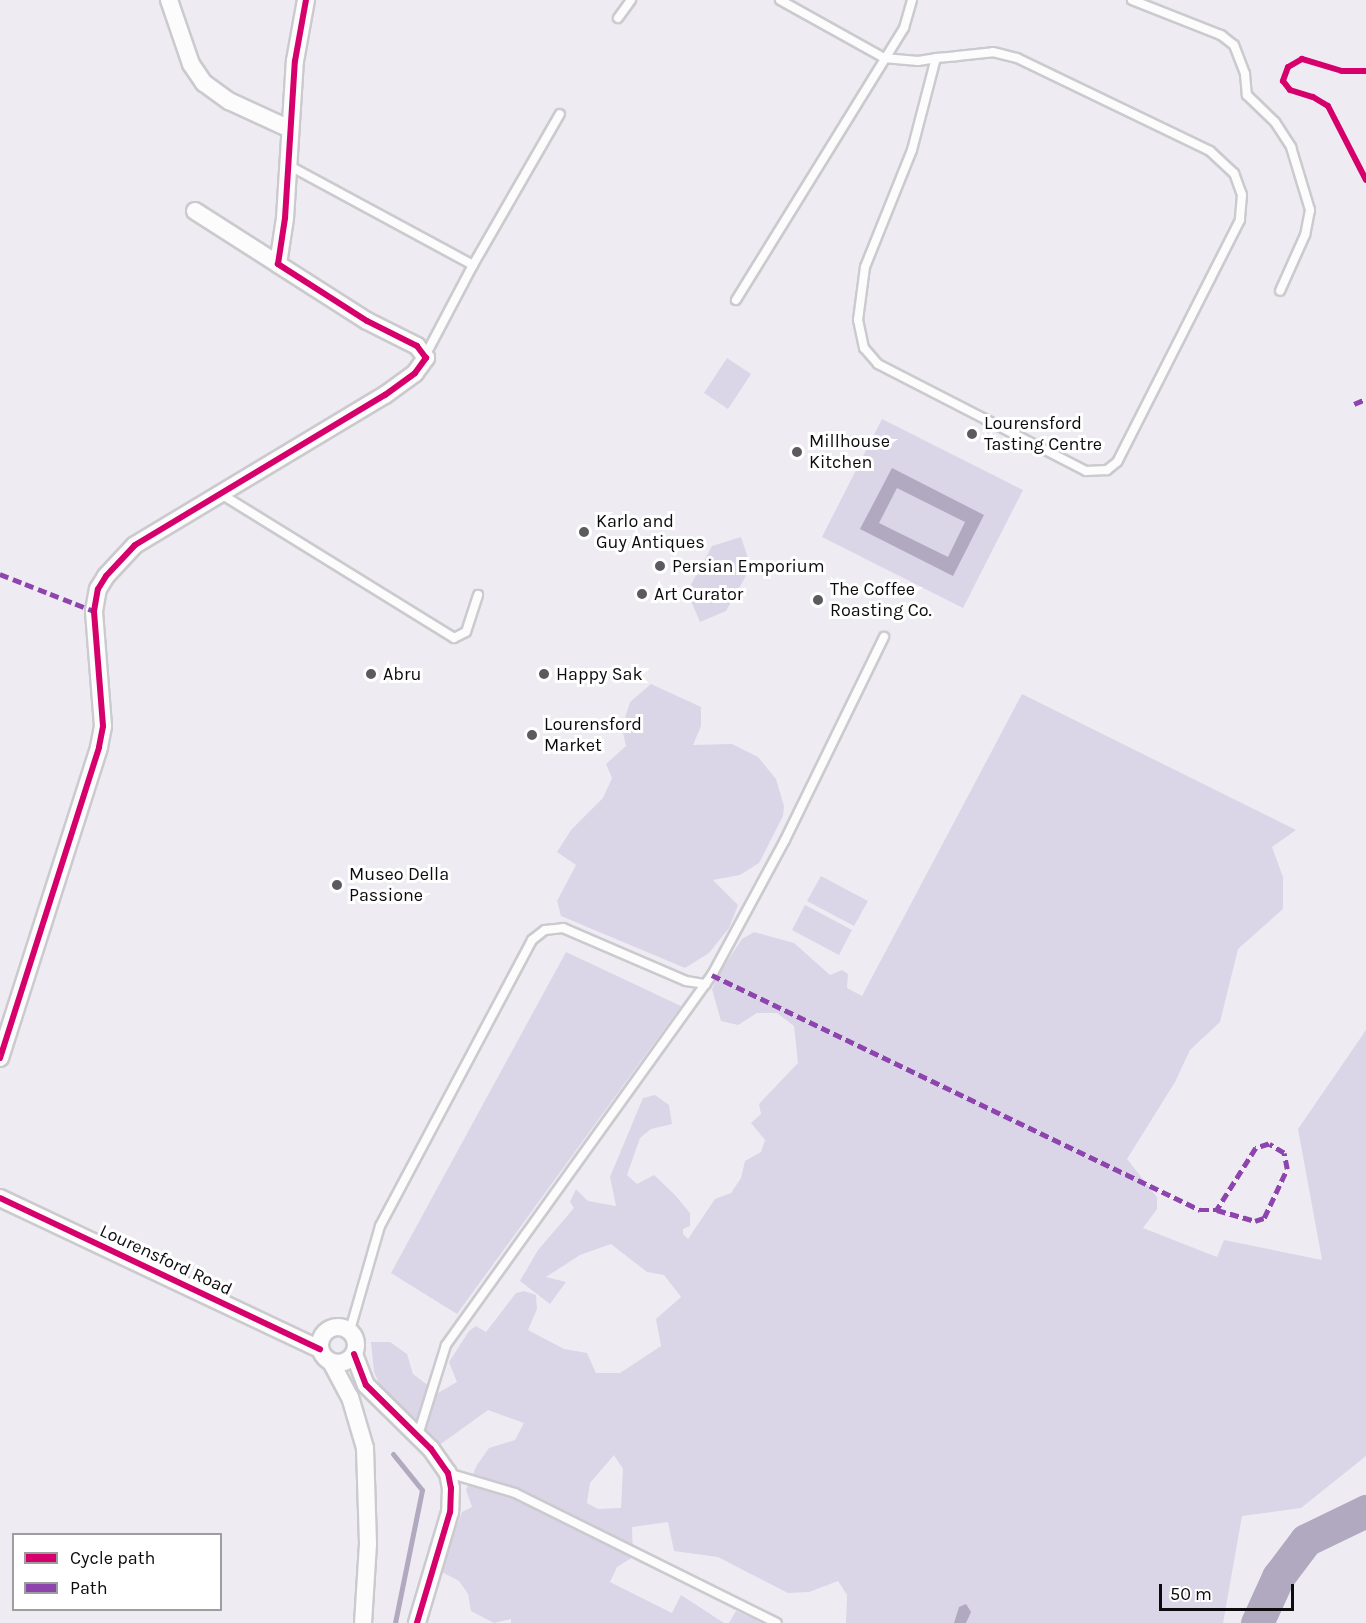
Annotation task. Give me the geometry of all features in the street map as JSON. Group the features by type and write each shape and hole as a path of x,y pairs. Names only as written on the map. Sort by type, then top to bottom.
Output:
{"street":[{"path":"169,0 191,64 204,83 248,112 290,129"},
{"path":"278,264 295,61 306,0"},
{"path":"0,1058 99,747 103,726 94,629 98,589 117,561 135,545 385,395 424,364 426,354 195,212"},
{"name":"Lourensford Road","path":"0,1198 325,1356"},
{"path":"325,1356 348,1360 354,1354 357,1345 350,1330 335,1326 328,1329 320,1342 325,1356 350,1397 365,1448 368,1544 363,1623"},
{"path":"354,1354 366,1385 418,1436 448,1473 452,1488 450,1512 417,1623"}],"lane":[{"path":"618,18 631,0"},
{"path":"780,0 884,58 936,58 993,52 1017,58 1210,151 1228,165 1239,183 1240,220 1117,462 1107,470 1086,471 878,364 864,348 858,320 865,267 912,150 936,58"},
{"path":"736,300 904,28 912,0"},
{"path":"1132,0 1221,34 1234,45 1245,74 1246,95 1275,122 1291,147 1310,210 1305,235 1280,291"},
{"path":"426,354 473,265 560,114"},
{"path":"288,165 473,265"},
{"path":"220,494 454,638 466,632 478,595"},
{"path":"418,1436 446,1345 706,984 785,840 884,637"},
{"path":"350,1330 380,1226 528,946 538,934 554,928 572,930 686,981 706,984"},
{"path":"448,1473 515,1493 777,1623"}],"shaded area":[{"path":"727,358 751,374 728,409 704,393"},
{"path":"882,419 1023,490 963,608 822,537"},
{"path":"892,468 984,515 953,576 860,529","holes":["897,488 965,522 948,557 879,523"]},
{"path":"741,537 751,567 726,611 700,622 687,592 712,546"},
{"path":"651,684 701,707 701,726 693,745 732,744 758,757 776,779 784,806 783,816 759,863 740,875 713,880 738,905 729,928 709,953 685,968 561,916 557,901 576,865 557,852 571,830 603,798 612,778 606,764 626,746 622,728 630,702"},
{"path":"1022,694 1296,830 1272,847 1283,877 1283,909 1238,949 1220,1022 1190,1050 1175,1082 1127,1159 1157,1197 1157,1209 1143,1228 1217,1257 1224,1240 1322,1260 1298,1129 1366,1030 1366,1456 1301,1508 1242,1516 1223,1623 846,1623 847,1595 838,1581 809,1592 788,1593 718,1557 674,1551 668,1522 632,1527 633,1557 617,1567 610,1582 672,1613 681,1595 724,1623 511,1623 511,1619 494,1623 471,1611 468,1594 459,1581 440,1571 462,1512 472,1507 466,1490 477,1465 489,1448 515,1440 524,1423 488,1410 438,1446 383,1392 374,1372 371,1342 390,1342 407,1354 413,1374 438,1393 457,1382 449,1362 469,1331 476,1326 486,1332 516,1293 524,1291 536,1295 537,1309 528,1330 564,1349 587,1353 596,1373 620,1373 661,1346 656,1319 681,1297 664,1275 647,1272 611,1244 580,1255 546,1277 566,1282 550,1304 520,1281 538,1250 574,1208 570,1202 576,1189 588,1201 616,1206 610,1177 643,1098 655,1095 669,1105 672,1124 651,1129 640,1138 627,1175 637,1184 654,1175 675,1195 690,1213 690,1226 683,1229 683,1234 688,1239 715,1199 731,1193 741,1178 745,1161 761,1152 765,1140 751,1123 761,1114 759,1104 798,1063 794,1026 777,1013 757,1013 738,1025 721,1021 712,989 720,972 742,939 754,932 794,943 830,975 842,970 848,974 847,988 862,996","holes":["614,1455 623,1469 621,1508 598,1509 587,1503 590,1483"]},
{"path":"821,876 868,901 854,926 807,901"},
{"path":"805,905 852,930 839,955 792,930"},
{"path":"566,952 681,1006 457,1314 391,1273"},
{"path":"966,1604 971,1612 966,1623 954,1623 959,1607"},
{"path":"736,1611 754,1619 761,1623 729,1623"}],"waterway":[{"path":"393,1454 422,1490 395,1623"},
{"path":"1257,1623 1278,1577 1306,1540 1366,1511"}],"marked path":[{"path":"1354,404 1366,399"},
{"path":"0,574 94,611"},
{"path":"712,975 1200,1210 1217,1210 1255,1221 1264,1218 1287,1169 1284,1153 1269,1144 1256,1148 1217,1210"}],"cycle path":[{"path":"0,1058 99,747 103,726 94,611 98,589 106,576 135,545 385,395 415,373 426,358 417,346 367,321 278,264 285,218 295,61 306,0"},
{"path":"1366,71 1342,71 1302,59 1288,67 1283,81 1290,90 1313,97 1328,106 1366,180"},
{"path":"0,1198 320,1349"},
{"path":"354,1354 366,1385 431,1449 448,1473 451,1488 450,1512 417,1623"}],"place":[{"name":"Lourensford Tasting Centre","path":"972,434"},
{"name":"Millhouse Kitchen","path":"797,452"},
{"name":"Karlo and Guy Antiques","path":"584,532"},
{"name":"Persian Emporium","path":"660,566"},
{"name":"Art Curator","path":"642,594"},
{"name":"The Coffee Roasting Co.","path":"818,600"},
{"name":"Abru","path":"371,674"},
{"name":"Happy Sak","path":"544,674"},
{"name":"Lourensford Market","path":"532,735"},
{"name":"Museo Della Passione","path":"337,885"}]}
